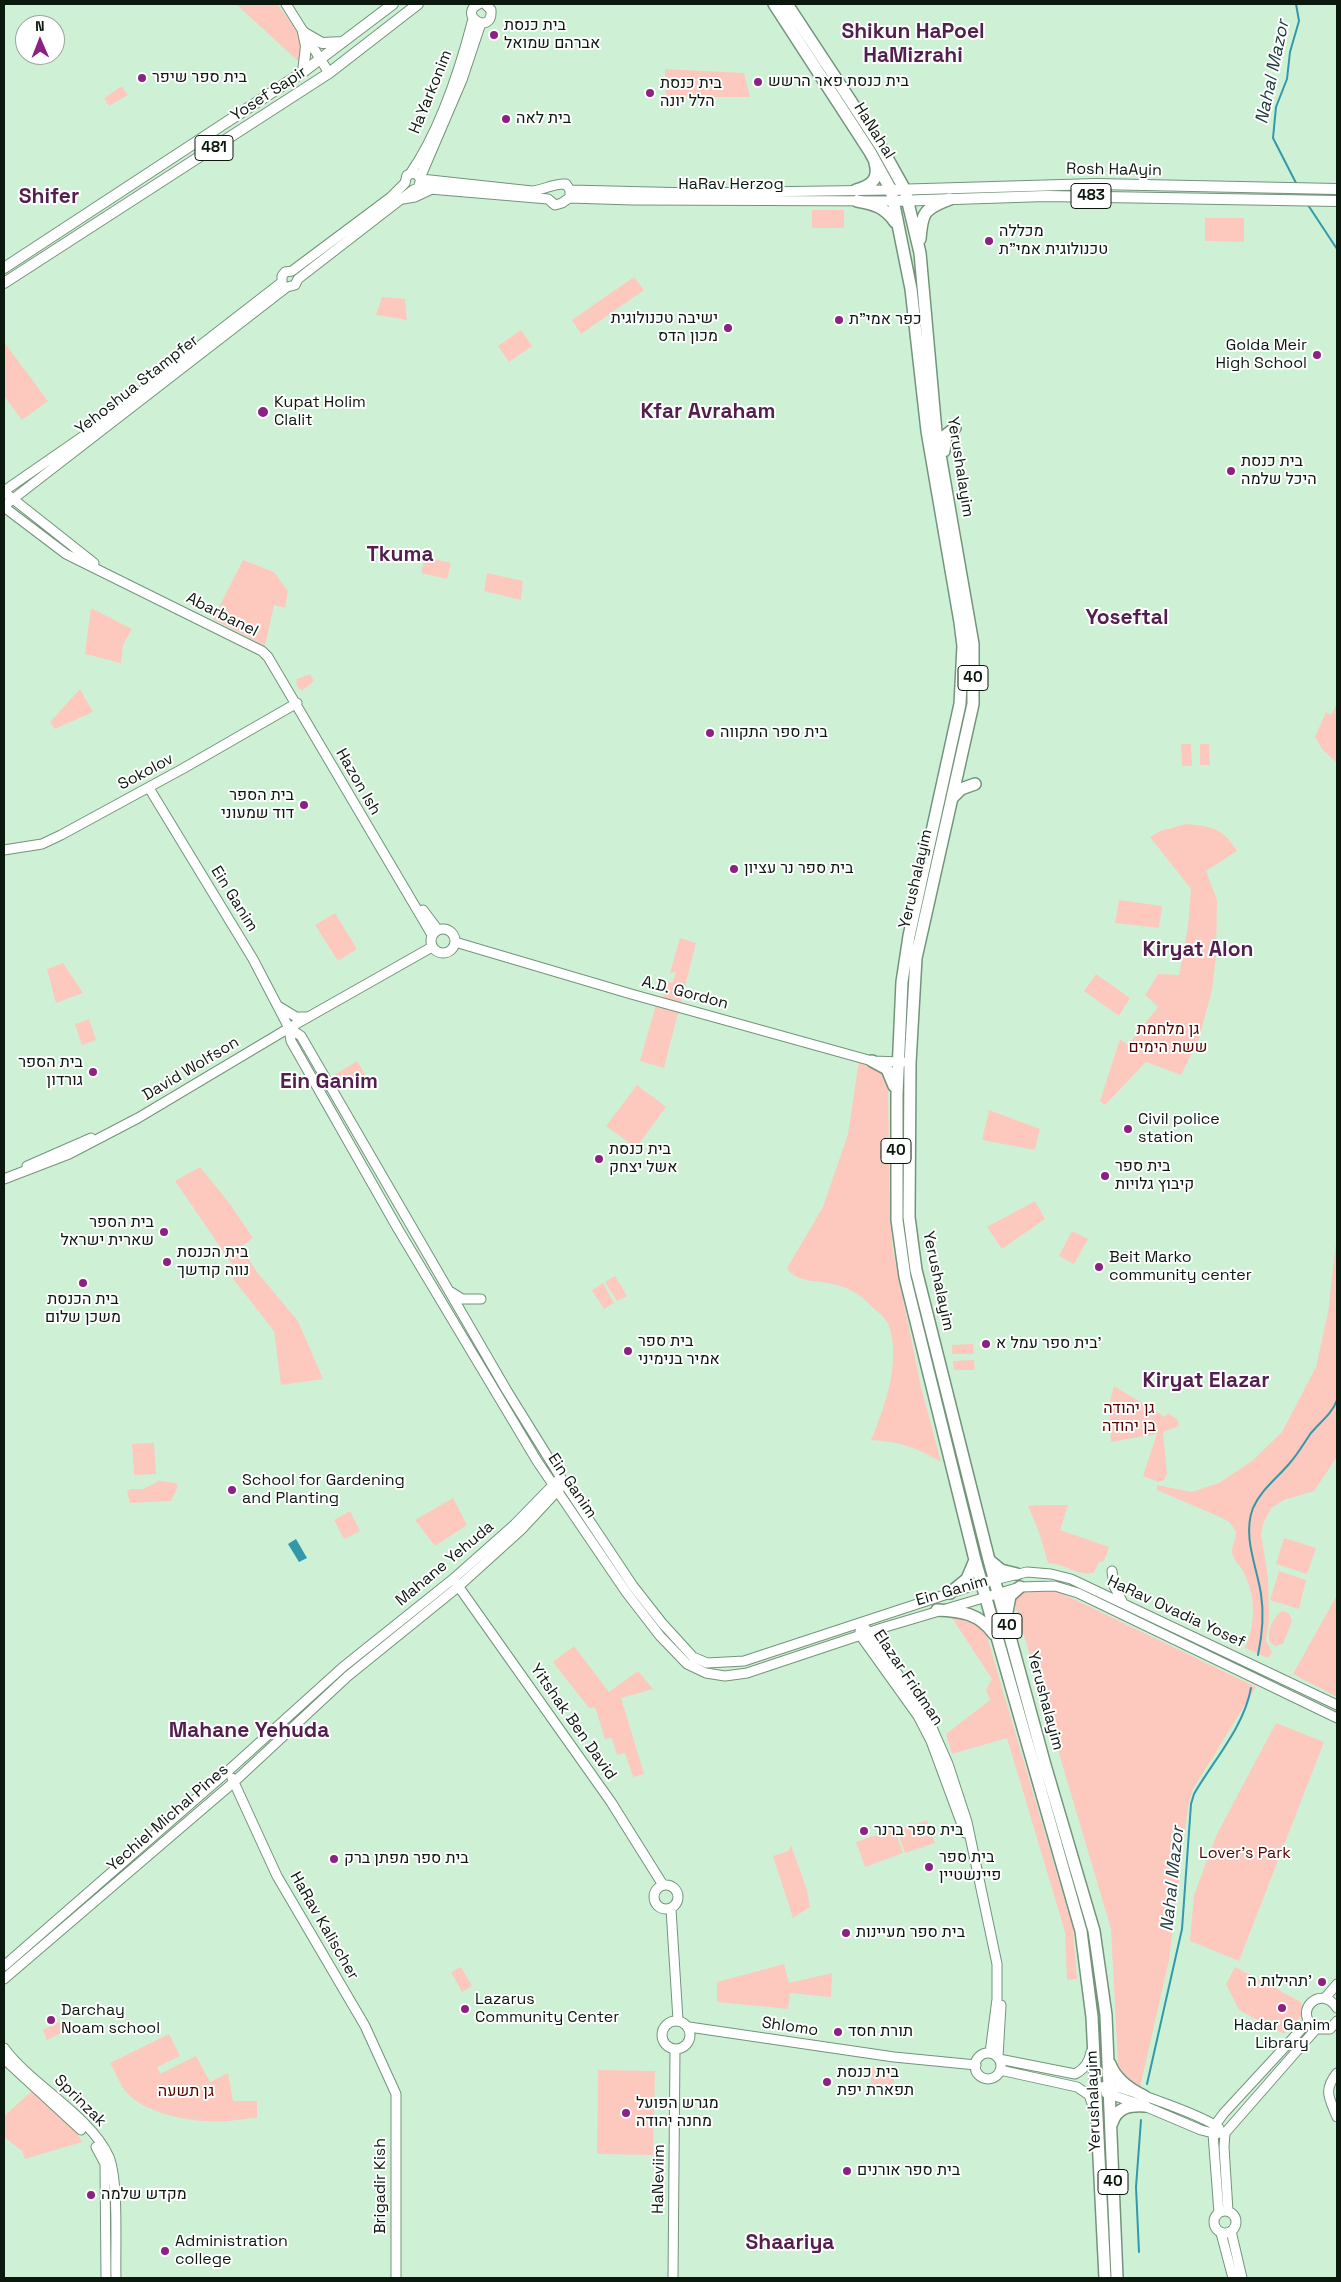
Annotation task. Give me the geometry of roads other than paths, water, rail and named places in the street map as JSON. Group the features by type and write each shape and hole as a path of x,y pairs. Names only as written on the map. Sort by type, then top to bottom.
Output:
{"highway":[{"name":"HaNahal","path":"774,4 870,152 892,196"},
{"name":"HaNahal","path":"787,4 881,147 906,196"},
{"path":"870,152 876,167 876,176 869,186 857,195 889,212 899,227"},
{"name":"Yerushalayim","path":"892,196 910,289 928,432 963,646 960,704 909,936 902,982 896,1094 897,1220 905,1277 975,1560 1081,1931 1094,2039 1105,2278"},
{"name":"Yerushalayim","path":"906,196 920,254 934,411 974,644 973,704 916,958 910,1063 909,1217 916,1270 989,1560 1094,1931 1106,2015 1117,2278"},
{"path":"920,254 924,214 929,207 950,199"},
{"path":"934,411 942,423 955,428 946,436 943,447 952,524"},
{"path":"951,801 961,789 975,784 967,777 960,760"},
{"path":"877,1061 888,1057 898,1043"},
{"path":"877,1061 887,1069 896,1094"},
{"path":"950,1593 968,1579 975,1560"},
{"path":"989,1560 1001,1570 1017,1574"},
{"path":"1006,1624 1008,1601 1010,1596 1020,1587"},
{"path":"937,1610 969,1613 981,1619 999,1641"},
{"path":"1108,2055 1115,2075 1144,2101 1119,2110 1114,2115 1111,2127"}],"main road":[{"name":"Yosef Sapir","path":"4,268 303,72 393,4"},
{"name":"Yosef Sapir","path":"4,283 329,73 418,4"},
{"path":"303,32 322,43 329,44 346,41"},
{"path":"303,32 306,46 303,72"},
{"name":"Rosh HaAyin","path":"892,196 1088,184 1337,189"},
{"name":"Rosh HaAyin","path":"906,196 950,199 1056,196 1337,201"}],"street":[{"path":"286,4 329,73"},
{"path":"483,4 491,10 491,17 486,22 477,21 472,11 483,4"},
{"name":"HaYarkonim","path":"418,184 462,80 477,21"},
{"name":"HaYarkonim","path":"410,174 420,159 453,84 477,21"},
{"path":"426,164 429,173 439,182"},
{"path":"410,174 417,174 418,184 402,199 298,279 295,285 285,284 283,273 292,271 374,211 405,183 406,178 410,174"},
{"name":"HaRav Herzog","path":"418,184 439,182 532,191 548,188 553,184 566,184 570,194"},
{"path":"405,183 408,188 418,184"},
{"name":"HaRav Herzog","path":"418,184 432,189 548,199 551,203 558,205 570,194 693,193 892,196"},
{"path":"548,188 548,199"},
{"path":"402,199 415,197 432,189"},
{"path":"292,271 296,273 298,279"},
{"name":"Yehoshua Stampfer","path":"4,491 82,436 285,284"},
{"name":"Yehoshua Stampfer","path":"4,506 285,284"},
{"name":"Abarbanel","path":"4,491 112,577"},
{"name":"Abarbanel","path":"4,506 66,554 262,651 275,667 297,703"},
{"name":"Sokolov","path":"4,850 42,844 149,788 297,703"},
{"name":"Hazon Ish","path":"297,703 327,759 396,875 435,932"},
{"name":"Ein Ganim","path":"149,788 253,959 289,1028 291,1041 504,1409 554,1488 626,1592 660,1636 687,1664 706,1672 725,1676 747,1674 865,1633 999,1593"},
{"path":"289,1028 432,947 435,932 450,931 455,942 450,950 441,952 432,947"},
{"name":"A.D. Gordon","path":"455,942 646,998 877,1061 910,1063"},
{"path":"278,1006 296,1017 310,1017"},
{"name":"Ein Ganim","path":"289,1028 301,1036 408,1223 507,1391 563,1481 633,1586 662,1623 693,1657 707,1663 744,1662 981,1582 995,1579"},
{"name":"David Wolfson","path":"4,1179 47,1156 108,1133 138,1118 289,1028"},
{"path":"448,1290 462,1299 481,1299"},
{"path":"536,1460 543,1485 539,1499"},
{"path":"554,1488 563,1481"},
{"name":"Mahane Yehuda","path":"343,1667 456,1583 539,1499 554,1488"},
{"name":"Mahane Yehuda","path":"348,1676 521,1530 554,1488"},
{"path":"1112,1571 1116,1592 1123,1603"},
{"name":"HaRav Ovadia Yosef","path":"995,1579 1027,1572 1061,1575 1337,1706"},
{"name":"Yitshak Ben David","path":"456,1583 611,1802 663,1885"},
{"name":"HaRav Ovadia Yosef","path":"999,1593 1020,1587 1055,1586 1078,1594 1337,1718"},
{"name":"Elazar Fridman","path":"860,1623 918,1716 931,1741 960,1821 969,1840"},
{"path":"880,1647 882,1628"},
{"name":"Elazar Fridman","path":"865,1633 880,1647 926,1714 938,1738 961,1802 997,1964 996,2057"},
{"name":"Yechiel Michal Pines","path":"4,1966 228,1771 343,1667"},
{"name":"Yechiel Michal Pines","path":"4,1979 234,1782 348,1676"},
{"name":"HaRav Kalischer","path":"228,1771 277,1876 365,2026 396,2094"},
{"path":"663,1885 674,1887 678,1894 677,1904 670,1909 659,1908 654,1900 656,1890 663,1885"},
{"path":"670,1909 678,2020"},
{"path":"1325,1998 1337,1984"},
{"path":"1337,2007 1325,1998 1320,1998 1310,2004 1306,2012 1308,2022 1316,2029 1325,2030 1337,2022"},
{"path":"678,2020 689,2027 691,2036 688,2044 676,2050 664,2044 662,2035 668,2022 678,2020"},
{"path":"1233,2278 1222,2233 1214,2226 1214,2218 1218,2213 1214,2130 1224,2113 1308,2022"},
{"name":"Shlomo","path":"689,2027 894,2057 976,2065"},
{"path":"1228,2212 1224,2147 1225,2133 1316,2029"},
{"path":"1000,2070 996,2076 988,2078 980,2076 976,2065 979,2057 996,2057 1075,2074 1089,2060 1094,2039"},
{"name":"Sprinzak","path":"4,2048 94,2133 108,2156 114,2189 116,2278"},
{"name":"HaNeviim","path":"673,2278 676,2050"},
{"path":"996,2057 1000,2070"},
{"name":"Sprinzak","path":"4,2059 88,2136 105,2164 106,2278"},
{"path":"1000,2070 1077,2088 1089,2095 1099,2125"},
{"path":"1337,2073 1330,2082 1328,2093 1337,2117"},
{"path":"1097,2088 1110,2090 1205,2120 1214,2130"},
{"name":"Brigadir Kish","path":"396,2094 396,2278"},
{"path":"1144,2101 1201,2130 1214,2130 1225,2133"},
{"path":"1205,2120 1224,2113"},
{"path":"1201,2130 1214,2150"},
{"path":"1218,2213 1228,2212 1234,2215 1236,2222 1231,2231 1242,2278"},
{"path":"1222,2233 1231,2231"}],"water":[{"path":"296,1539 307,1558 299,1562 288,1544"}],"waterway":[{"name":"Nahal Mazor","path":"1296,4 1299,21 1290,52 1287,79 1276,107 1273,138 1296,183"},
{"name":"Nahal Mazor","path":"1308,205 1337,249"},
{"name":"Nahal Mazor","path":"1258,1655 1262,1609 1261,1594 1251,1551 1249,1529 1253,1508 1265,1490 1292,1460 1311,1433 1329,1414 1337,1400"},
{"name":"Nahal Mazor","path":"1147,2084 1182,1929 1191,1804 1194,1794 1235,1730 1242,1716 1251,1688"},
{"name":"Nahal Mazor","path":"1139,2252 1136,2187 1141,2120"}],"place":[{"name":"בית כנסת אברהם שמואל","path":"494,35"},
{"name":"בית ספר שיפר","path":"142,78"},
{"name":"בית כנסת פאר הרשש","path":"758,82"},
{"name":"בית כנסת הלל יונה","path":"650,93"},
{"name":"בית לאה","path":"506,119"},
{"name":"מכללה טכנולוגית אמי\"ת","path":"989,241"},
{"name":"כפר אמי\"ת","path":"839,320"},
{"name":"ישיבה טכנולוגית מכון הדס","path":"728,328"},
{"name":"Golda Meir High School","path":"1317,355"},
{"name":"Kupat Holim Clalit","path":"263,412"},
{"name":"בית כנסת היכל שלמה","path":"1231,471"},
{"name":"בית ספר התקווה","path":"710,733"},
{"name":"בית הספר דוד שמעוני","path":"304,805"},
{"name":"בית ספר נר עציון","path":"734,869"},
{"name":"בית הספר גורדון","path":"93,1072"},
{"name":"Civil police station","path":"1128,1129"},
{"name":"בית כנסת אשל יצחק","path":"599,1159"},
{"name":"בית ספר קיבוץ גלויות","path":"1105,1176"},
{"name":"בית הספר שארית ישראל","path":"164,1232"},
{"name":"בית הכנסת נווה קודשך","path":"167,1262"},
{"name":"Beit Marko community center","path":"1099,1267"},
{"name":"בית הכנסת משכן שלום","path":"83,1283"},
{"name":"בית ספר עמל א'","path":"986,1344"},
{"name":"בית ספר אמיר בנימיני","path":"628,1351"},
{"name":"School for Gardening and Planting","path":"232,1490"},
{"name":"בית ספר ברנר","path":"864,1831"},
{"name":"בית ספר מפתן ברק","path":"334,1859"},
{"name":"בית ספר פיינשטיין","path":"929,1867"},
{"name":"בית ספר מעיינות","path":"846,1933"},
{"name":"תהילות ה'","path":"1322,1982"},
{"name":"Hadar Ganim Library","path":"1282,2008"},
{"name":"Lazarus Community Center","path":"465,2009"},
{"name":"Darchay Noam school","path":"51,2020"},
{"name":"תורת חסד","path":"838,2032"},
{"name":"בית כנסת תפארת יפת","path":"827,2082"},
{"name":"מגרש הפועל מחנה יהודה","path":"626,2113"},
{"name":"בית ספר אורנים","path":"847,2171"},
{"name":"מקדש שלמה","path":"91,2195"},
{"name":"Administration college","path":"165,2251"}],"district":[{"name":"Shikun HaPoel HaMizrahi","path":"913,44"},
{"name":"Shifer","path":"49,197"},
{"name":"Kfar Avraham","path":"708,412"},
{"name":"Tkuma","path":"400,555"},
{"name":"Yoseftal","path":"1127,618"},
{"name":"Kiryat Alon","path":"1198,950"},
{"name":"Ein Ganim","path":"329,1082"},
{"name":"Kiryat Elazar","path":"1206,1381"},
{"name":"Mahane Yehuda","path":"249,1731"},
{"name":"Shaariya","path":"790,2243"}],"park label":[{"name":"גן מלחמת ששת הימים","path":"1168,1039"},
{"name":"גן יהודה בן יהודה","path":"1129,1418"},
{"name":"Lover's Park","path":"1245,1854"},
{"name":"גן תשעה","path":"186,2092"}]}
